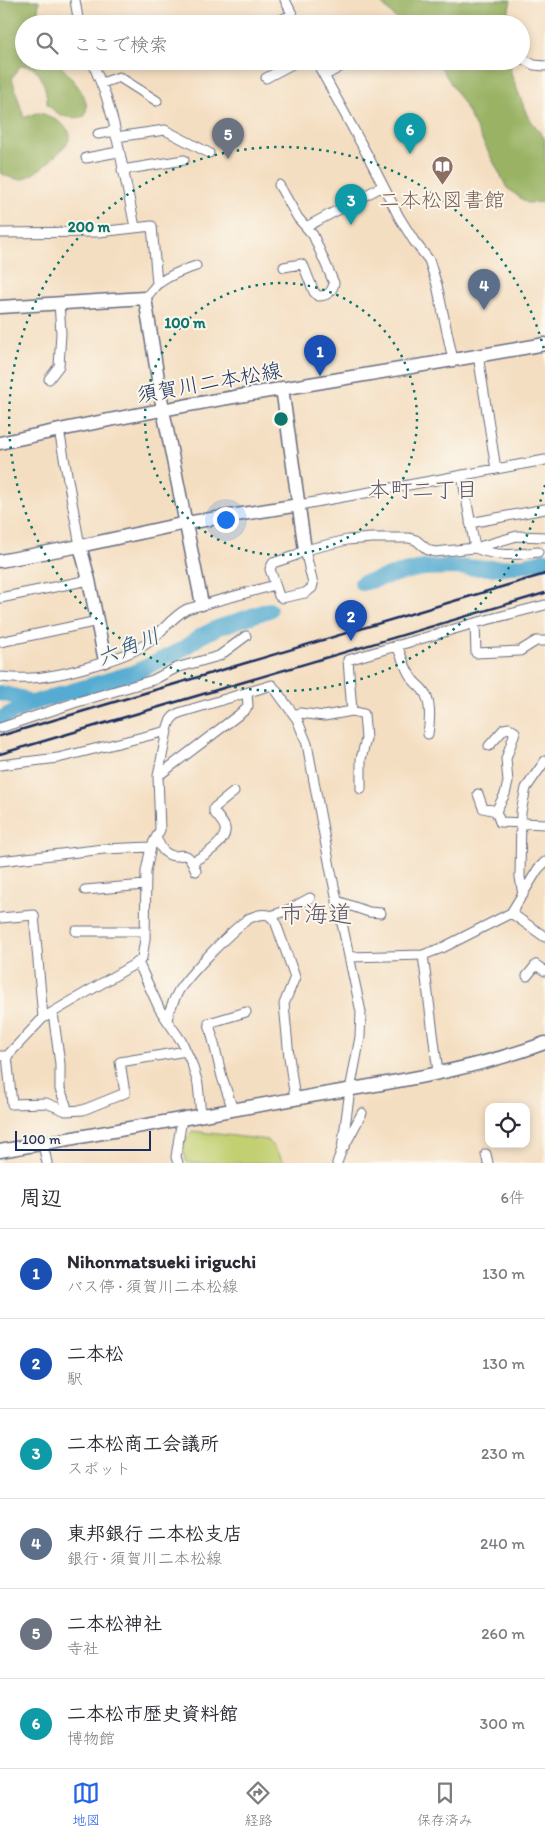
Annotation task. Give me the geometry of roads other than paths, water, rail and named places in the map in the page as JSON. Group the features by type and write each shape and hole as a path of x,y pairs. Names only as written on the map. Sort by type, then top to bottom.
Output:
{"street":[{"path":"75,0 78,15"},
{"path":"285,0 292,14"},
{"path":"530,62 545,66"},
{"path":"96,70 102,83 115,134 135,228"},
{"path":"266,78 281,70"},
{"path":"321,70 399,217 429,260 437,285 453,360"},
{"path":"324,76 335,70"},
{"path":"102,83 118,77 157,101"},
{"path":"98,134 165,130 209,153"},
{"path":"86,158 118,152"},
{"path":"122,170 184,160"},
{"path":"279,185 290,206 313,235 334,283 333,288 330,293 318,296 314,292 304,267 300,264 284,267"},
{"path":"306,227 383,186"},
{"path":"0,234 99,232 152,226 157,283"},
{"path":"196,266 176,273 157,283 146,298 163,410 202,604"},
{"path":"0,307 146,298"},
{"path":"49,379 59,366 60,303"},
{"name":"須賀川二本松線","path":"0,443 282,388 545,344"},
{"path":"478,355 496,469"},
{"path":"282,388 305,550 313,584 312,588 305,592 282,598 279,596 274,585 270,569 273,563 305,550 347,540 400,537 416,540 432,551 475,548 517,536 545,537"},
{"path":"59,430 80,546 98,620 105,661"},
{"path":"0,561 186,524 545,460"},
{"path":"462,475 475,548"},
{"path":"470,522 545,509"},
{"path":"475,548 494,555 512,556 538,552"},
{"path":"0,598 89,580"},
{"path":"0,677 22,679 41,677 105,661 134,651 151,640 181,612 202,604 274,585"},
{"path":"352,712 348,660 545,605"},
{"path":"0,642 98,620"},
{"path":"475,623 476,653 520,651 536,641 545,641"},
{"path":"0,728 74,703 153,680 176,668 219,656 246,636"},
{"path":"397,646 410,675 423,690 427,700 430,722 428,734"},
{"path":"186,1051 120,1062 125,1093 83,1110 66,1111 46,1103 12,1104 4,1056 43,1018 142,958 145,930 145,885 151,847 160,825 157,790 158,776 169,722 172,716 179,712 272,685 295,715 307,744 361,1017 360,1037 342,1149 337,1163"},
{"path":"158,776 245,710 248,706 247,693"},
{"path":"295,715 324,716 352,712 364,714 366,739 361,759 360,789"},
{"path":"489,746 504,730 509,728 515,732 506,759 508,782 496,811 500,822 545,824"},
{"path":"0,765 58,758 167,731"},
{"path":"523,895 520,877 520,823 523,800 526,788 545,760"},
{"path":"192,862 215,848 226,832 225,827 214,812 214,808 234,792"},
{"path":"478,794 483,808 496,811"},
{"path":"156,838 166,852 173,855 186,855 196,871"},
{"path":"0,861 104,849 151,847"},
{"path":"350,957 423,955 444,948 511,913 542,872 545,862"},
{"path":"85,890 145,885"},
{"path":"271,916 288,910 310,898"},
{"path":"338,901 369,912 381,914"},
{"path":"511,913 545,936"},
{"path":"166,1019 179,991 189,977 238,927 251,918 266,914 271,916 275,921 295,977 284,1004 295,1099"},
{"path":"0,918 34,915 43,1018"},
{"path":"76,931 145,930"},
{"path":"423,955 438,1072"},
{"path":"138,962 160,1010 186,1051 196,1074 201,1115"},
{"path":"527,976 536,965 545,971"},
{"path":"233,1110 222,1077 209,1023 246,1012"},
{"path":"53,1013 60,1064 60,1089 66,1105 66,1111"},
{"path":"0,1151 350,1090 492,1061 545,1043"},
{"path":"342,1149 362,1113"},
{"path":"178,1163 176,1157 182,1118"},
{"path":"43,1144 47,1163"}],"waterway":[{"name":"六角川","path":"362,583 419,569 516,566 545,560"},
{"name":"六角川","path":"0,719 29,704 136,672 181,650 201,636 217,628 269,610"},
{"name":"六角川","path":"0,693 21,698 29,704"}],"railway":[{"path":"0,736 545,574"},
{"path":"0,754 545,593"}],"place":[{"name":"二本松市歴史資料館","path":"410,154"},
{"name":"二本松神社","path":"228,159"},
{"name":"二本松図書館","path":"442,186"},
{"name":"二本松商工会議所","path":"351,225"},
{"name":"東邦銀行 二本松支店","path":"484,310"},
{"name":"Nihonmatsueki iriguchi","path":"320,376"},
{"name":"二本松","path":"351,641"}],"district":[{"name":"本町二丁目","path":"423,489"},
{"name":"市海道","path":"316,913"}]}
